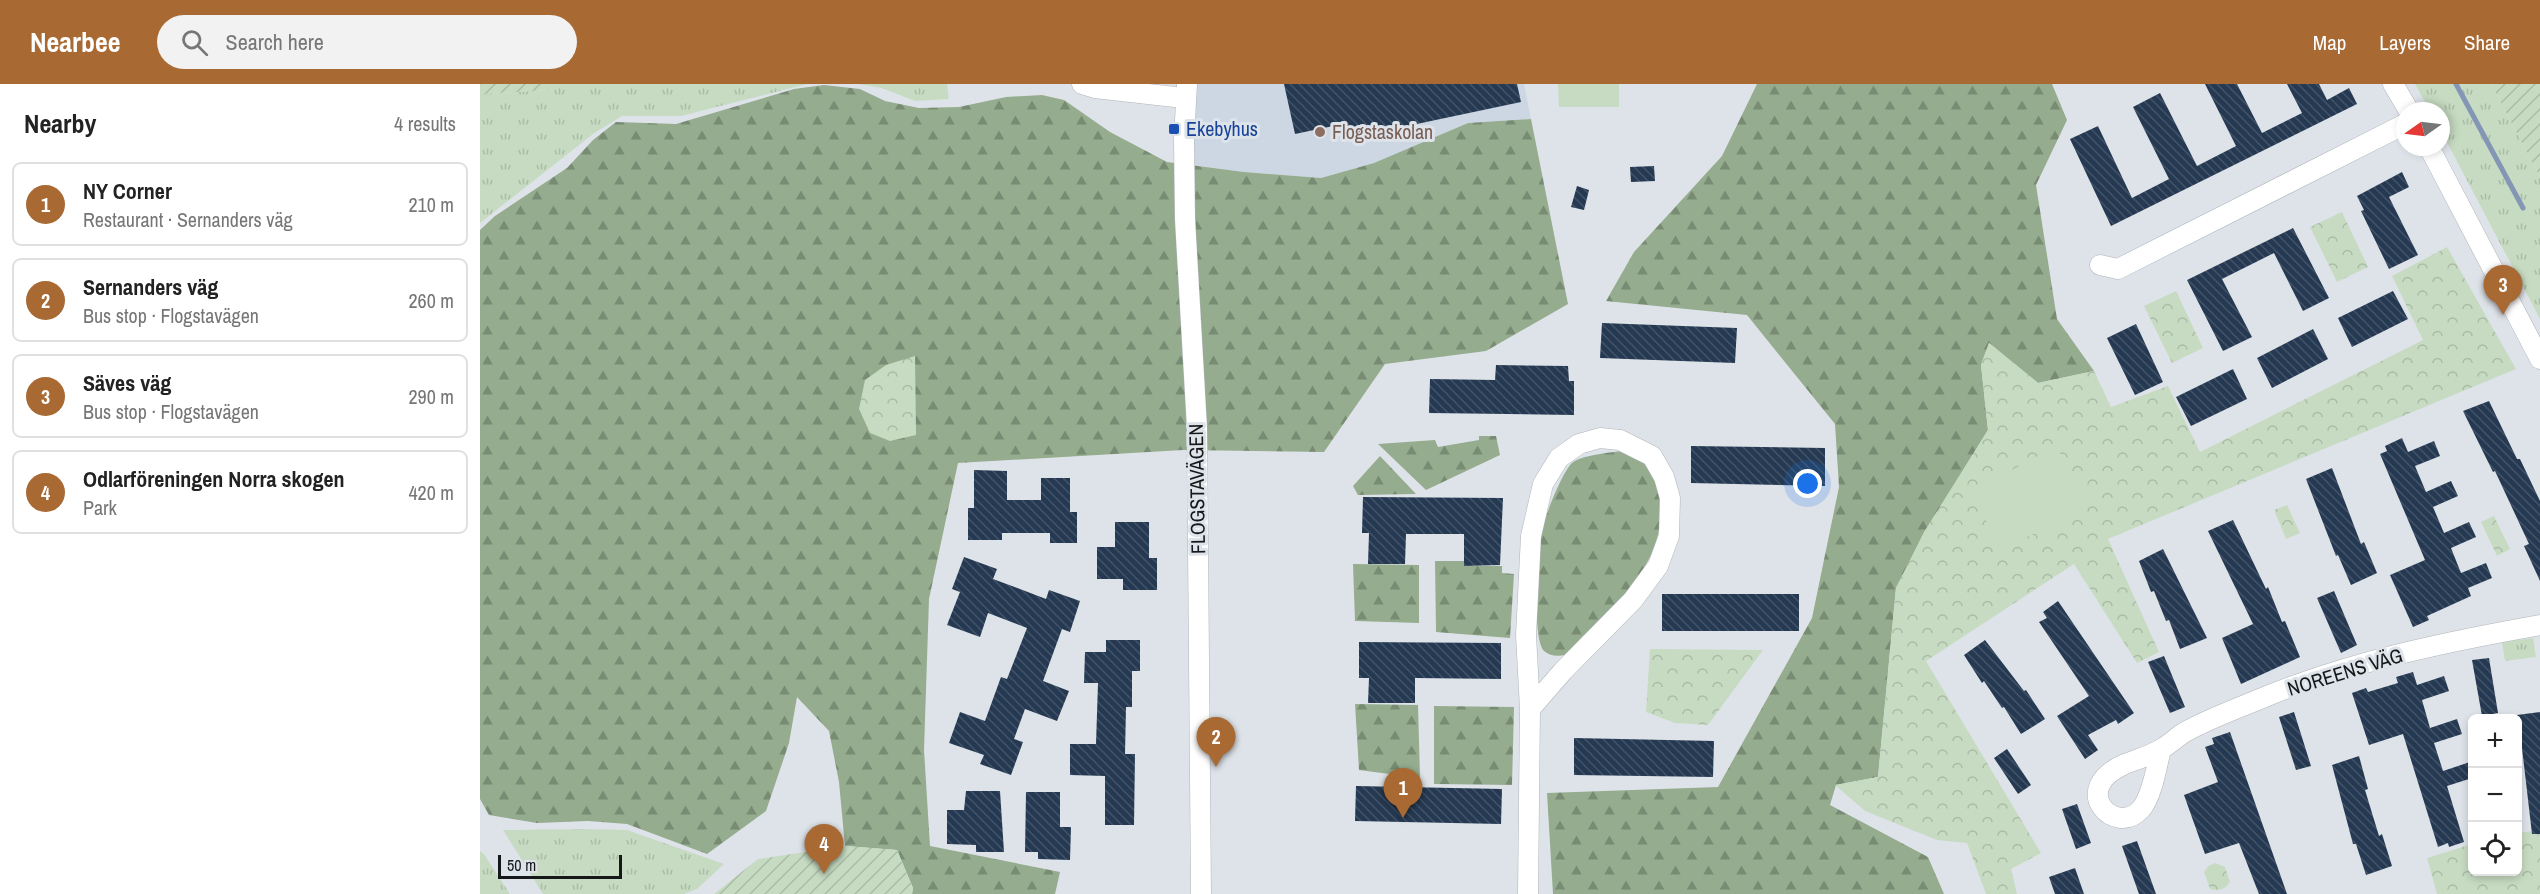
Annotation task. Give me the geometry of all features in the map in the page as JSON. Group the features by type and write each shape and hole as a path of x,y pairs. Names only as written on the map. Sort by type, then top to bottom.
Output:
{"street":[{"path":"1082,84 1095,88 1181,90"},
{"path":"2393,84 2404,102"},
{"name":"FLOGSTAVÄGEN","path":"1181,90 1185,219 1197,428 1201,894"},
{"path":"2100,266 2118,269 2396,129"},
{"path":"2434,156 2540,359"},
{"path":"1528,894 1530,709 1526,635 1531,536 1543,484 1559,458 1579,444 1600,438 1620,440 1652,456 1664,477 1670,498 1670,536 1658,567 1633,600 1563,671 1530,709"},
{"name":"NOREENS VÄG","path":"2162,749 2185,732 2274,694 2366,662 2540,625"}],"shaded area":[{"name":"Flogstaskolan","path":"1194,84 1524,84 1531,119 1468,123 1374,163 1321,178 1244,172 1191,165"}],"green space":[{"path":"480,84 547,84 549,90 480,94"},
{"path":"547,84 807,84 681,116 622,116 593,134 480,223 480,94 548,90"},
{"path":"858,84 947,84 949,99 915,101 882,88"},
{"path":"1558,84 1619,84 1619,107 1559,107"},
{"path":"1757,84 2052,84 2067,120 2036,185 2057,319 2094,371 2038,383 1989,343 1981,365 1988,430 1925,532 1896,588 1878,777 1836,785 1830,805 1928,857 1944,894 1553,894 1547,793 1718,787 1812,618 1839,487 1835,424 1747,315 1606,301 1634,252 1722,156"},
{"path":"2415,84 2491,84 2540,177 2540,319 2450,148 2450,102 2425,102"},
{"path":"2491,84 2540,84 2540,177"},
{"path":"824,85 860,89 885,101 919,108 959,107 1006,97 1042,95 1064,100 1110,132 1167,162 1244,172 1321,178 1374,163 1468,123 1531,119 1568,304 1486,351 1385,364 1324,452 1183,450 958,463 929,599 924,750 930,846 1060,872 1055,894 912,894 913,888 897,850 845,846 839,782 829,731 797,697 789,743 766,811 707,854 627,824 588,821 537,823 489,815 480,799 480,230 495,216 567,168 593,140 616,122 676,124 794,89"},
{"path":"2342,212 2368,267 2337,282 2310,227"},
{"path":"2447,247 2516,369 2108,539 2159,652 2137,663 2074,564 1926,661 2041,853 2011,869 2017,894 1986,894 1967,843 1937,840 1865,811 1835,785 1878,777 1896,588 1924,532 1988,430 1981,365 1989,343 2038,383 2094,371 2111,407 2168,386 2200,452 2423,340 2392,276"},
{"path":"2176,291 2203,348 2172,363 2144,306"},
{"path":"915,356 916,435 890,441 870,433 859,409 865,380 886,365"},
{"path":"1479,436 1496,436 1500,455 1426,490 1378,444 1435,440 1438,447 1479,440"},
{"path":"2056,446 2090,506 2001,550 1972,492"},
{"path":"1621,451 1634,456 1644,464 1652,474 1657,487 1661,513 1657,537 1649,560 1636,581 1619,601 1566,655 1549,654 1540,644 1536,596 1538,559 1545,519 1558,486 1572,463 1588,456"},
{"path":"1380,456 1416,494 1358,495 1353,486"},
{"path":"2287,505 2300,533 2286,539 2274,510"},
{"path":"2494,516 2510,549 2497,556 2481,522"},
{"path":"1435,561 1464,561 1464,566 1502,566 1502,573 1514,574 1510,638 1436,632"},
{"path":"1353,564 1419,565 1419,623 1355,621"},
{"path":"2533,638 2536,657 2505,661 2502,642"},
{"path":"1650,649 1763,650 1708,725 1675,723 1646,712"},
{"path":"1355,704 1418,705 1420,778 1359,770"},
{"path":"1434,706 1514,707 1512,785 1434,784"},
{"path":"503,830 627,830 724,864 697,889 684,894 543,894"},
{"path":"2540,830 2540,894 2437,894 2427,858 2468,845 2468,876 2522,876 2522,832"},
{"path":"845,846 897,850 913,888 912,894 714,894 758,859"},
{"path":"480,851 484,854 510,894 480,894"},
{"path":"2215,863 2225,867 2230,882 2219,890 2210,889 2204,872 2208,866"}],"building":[{"path":"1284,84 1517,84 1521,102 1341,140 1338,125 1295,134"},
{"path":"2205,84 2237,84 2262,133 2302,113 2287,84 2319,84 2327,100 2349,88 2357,104 2111,226 2070,139 2098,126 2132,198 2169,179 2133,107 2160,93 2197,166 2236,146"},
{"path":"1654,166 1655,181 1631,182 1630,167"},
{"path":"2402,172 2409,187 2389,197 2418,255 2389,269 2361,211 2364,210 2357,196"},
{"path":"1577,186 1589,190 1584,210 1571,207"},
{"path":"2293,228 2329,298 2303,311 2274,253 2222,279 2252,337 2223,351 2187,280"},
{"path":"2393,291 2408,319 2352,347 2338,318"},
{"path":"1602,323 1737,328 1735,363 1600,358"},
{"path":"2136,324 2163,382 2135,395 2107,338"},
{"path":"2313,329 2328,359 2272,388 2257,358"},
{"path":"1496,365 1568,366 1569,381 1574,381 1574,415 1429,413 1430,379 1495,380"},
{"path":"2233,369 2247,399 2191,426 2176,397"},
{"path":"2489,401 2540,501 2540,581 2524,546 2529,544 2495,471 2493,472 2463,411"},
{"path":"2402,438 2408,452 2434,441 2440,456 2415,466 2426,492 2451,481 2458,496 2433,507 2444,533 2469,522 2476,537 2451,548 2461,573 2486,563 2492,578 2468,588 2471,596 2427,616 2429,620 2413,627 2390,575 2425,560 2380,454 2387,451 2385,446"},
{"path":"1691,446 1825,448 1825,486 1691,483"},
{"path":"2332,468 2361,544 2364,542 2377,573 2351,585 2338,555 2336,556 2306,479"},
{"path":"974,470 1007,471 1007,500 1041,500 1041,478 1070,478 1070,512 1077,512 1077,543 1050,543 1050,533 1002,533 1002,540 968,540 968,508 974,508"},
{"path":"1363,497 1503,498 1500,565 1464,566 1464,534 1406,534 1405,564 1368,564 1369,533 1362,533"},
{"path":"2233,520 2266,589 2268,587 2282,622 2285,621 2300,657 2241,684 2222,638 2253,624 2208,531"},
{"path":"1115,522 1149,522 1149,558 1157,558 1157,590 1123,590 1123,579 1097,579 1097,547 1115,547"},
{"path":"2163,549 2207,638 2180,649 2169,620 2166,621 2154,591 2151,592 2139,561"},
{"path":"964,557 997,569 993,579 1046,599 1049,590 1080,601 1070,632 1062,629 1043,681 1069,691 1057,721 1025,709 1014,739 1023,742 1011,775 980,764 984,755 949,743 960,712 985,721 1001,677 1007,679 1027,628 988,613 980,637 947,625 960,592 952,589"},
{"path":"2334,591 2357,645 2341,653 2317,598"},
{"path":"1662,594 1799,594 1799,631 1662,631"},
{"path":"2058,601 2134,713 2118,724 2116,720 2088,735 2098,750 2085,759 2057,716 2089,696 2039,622 2047,618 2043,612"},
{"path":"1106,640 1140,640 1140,671 1132,671 1132,707 1126,707 1125,754 1135,754 1134,825 1105,825 1105,776 1070,775 1070,744 1096,744 1098,683 1084,683 1085,652 1106,652"},
{"path":"1985,640 2024,691 2026,690 2045,719 2021,734 2004,707 2002,708 1984,681 1982,683 1964,655"},
{"path":"1359,642 1501,643 1501,679 1415,678 1415,703 1368,703 1369,678 1359,678"},
{"path":"2164,656 2185,707 2170,713 2148,662"},
{"path":"2489,658 2498,713 2482,714 2472,660"},
{"path":"2413,672 2417,685 2444,676 2449,691 2422,700 2430,728 2457,719 2462,734 2434,743 2443,771 2468,763 2468,779 2447,786 2464,842 2449,847 2448,843 2438,847 2403,734 2369,745 2352,693 2366,688 2368,692 2398,683 2396,677"},
{"path":"2294,712 2311,766 2296,770 2279,717"},
{"path":"2540,712 2540,834 2532,834 2522,748 2522,714"},
{"path":"2230,732 2287,894 2259,894 2239,843 2205,854 2184,795 2218,782 2205,747 2214,744 2212,738"},
{"path":"1574,738 1714,741 1713,777 1574,775"},
{"path":"2007,749 2031,785 2018,794 1994,758"},
{"path":"2359,756 2368,789 2365,790 2379,836 2382,834 2392,866 2366,875 2356,844 2353,844 2332,765"},
{"path":"1356,786 1502,789 1501,824 1355,821"},
{"path":"966,791 1000,791 1004,852 976,852 976,845 947,844 947,810 964,810"},
{"path":"1026,792 1060,792 1060,827 1071,827 1070,860 1038,859 1038,852 1025,852"},
{"path":"2077,804 2091,843 2076,849 2062,809"},
{"path":"2137,841 2156,894 2139,894 2122,846"},
{"path":"2075,868 2084,894 2055,894 2049,877"}],"waterway":[{"path":"2456,84 2523,208"}],"place":[{"name":"Ekebyhus","path":"1174,129"},
{"name":"Flogstaskolan","path":"1320,132"},
{"name":"Säves väg","path":"2503,315"},
{"name":"Sernanders väg","path":"1216,767"},
{"name":"NY Corner","path":"1403,818"},
{"name":"Odlarföreningen Norra skogen","path":"824,874"}]}
